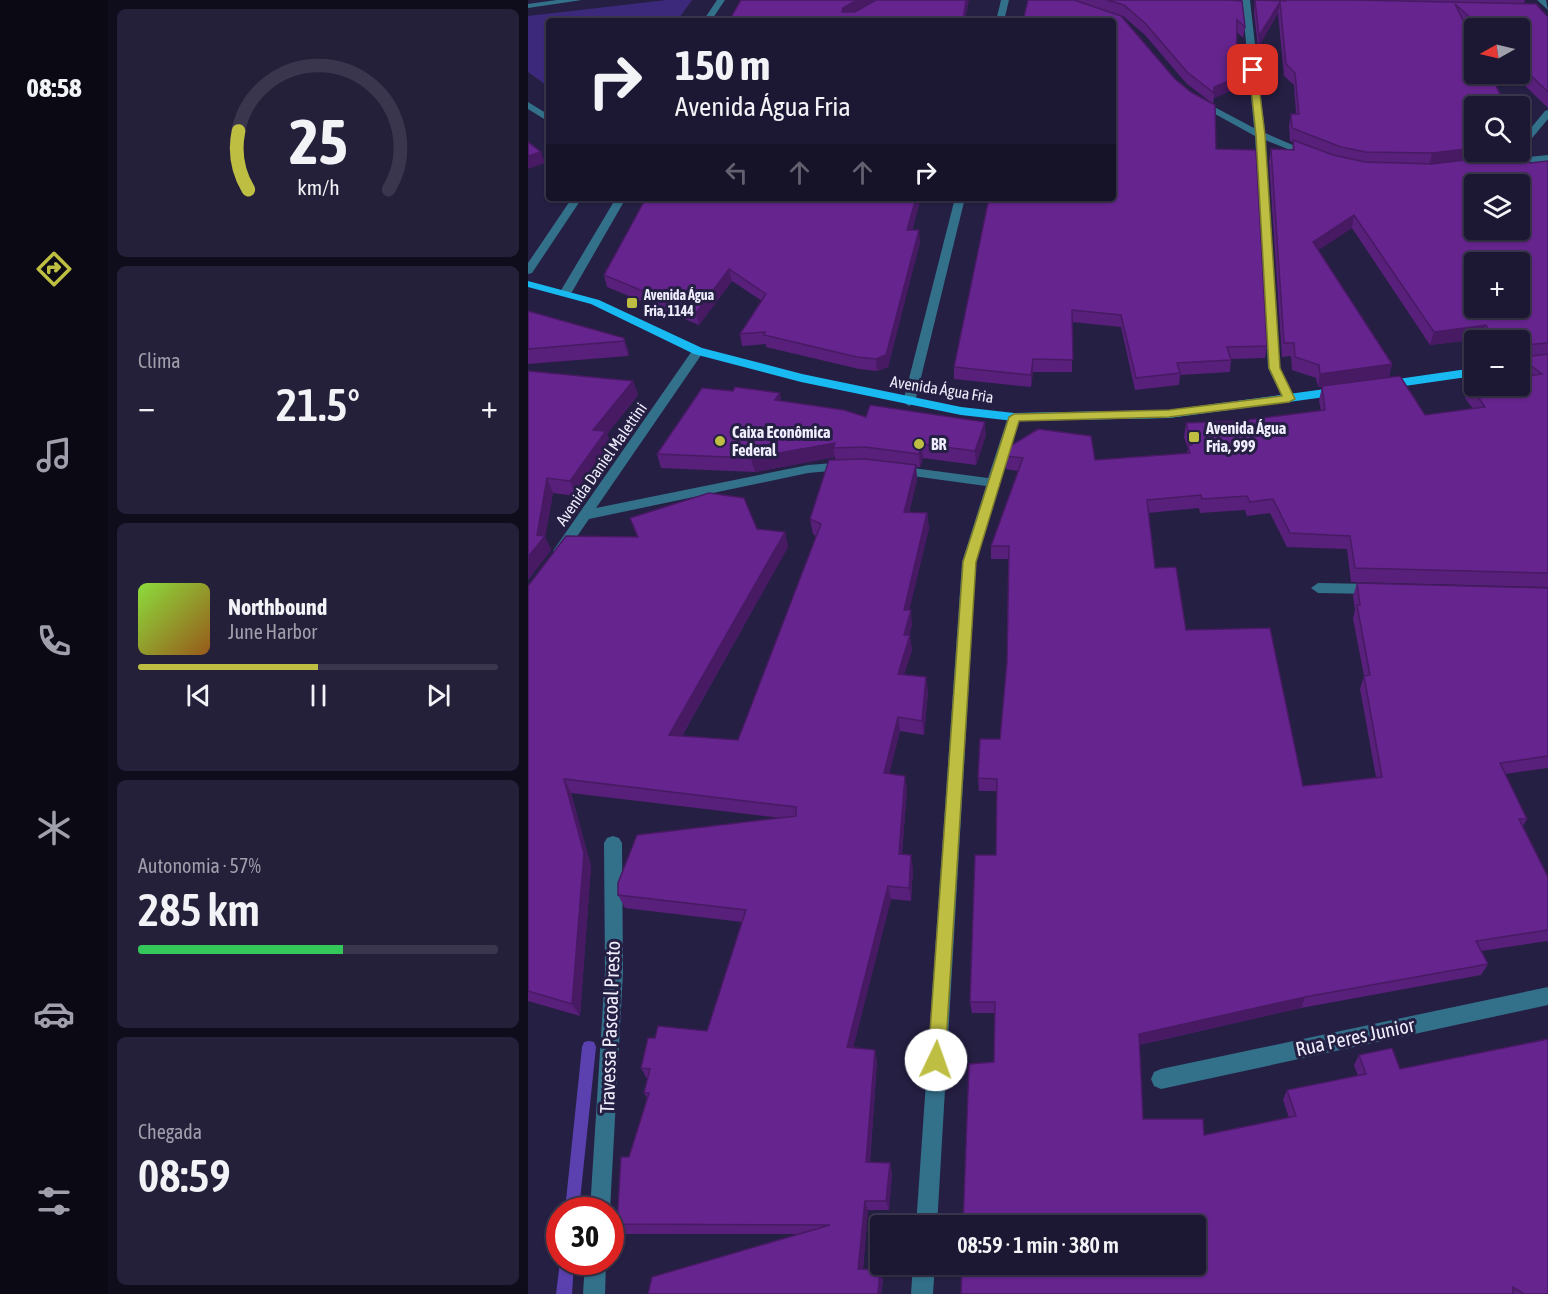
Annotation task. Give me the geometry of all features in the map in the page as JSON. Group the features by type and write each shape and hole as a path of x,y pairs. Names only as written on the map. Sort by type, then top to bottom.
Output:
{"main road":[{"name":"Avenida Água Fria","path":"528,284 566,292 595,302 698,351 909,402 1014,417 1169,414 1464,373"}],"street":[{"path":"528,6 578,0"},
{"path":"709,18 720,0"},
{"path":"1001,18 1005,0"},
{"path":"1541,0 1548,9"},
{"path":"1258,5 1246,2 1260,135 1274,368 1289,399"},
{"path":"1536,10 1548,9"},
{"path":"1194,99 1260,135 1326,160"},
{"path":"528,105 546,117"},
{"path":"1530,135 1548,113"},
{"path":"1495,164 1548,158"},
{"path":"528,271 575,201"},
{"path":"566,292 619,201"},
{"path":"909,402 959,201"},
{"name":"Avenida Daniel Malettini","path":"554,559 587,515 698,351"},
{"path":"927,1215 964,613 971,556 1014,417"},
{"path":"587,515 808,469 856,466"},
{"path":"889,469 993,483"},
{"path":"1318,588 1387,590"},
{"name":"Travessa Pascoal Presto","path":"601,1197 614,972 614,843"},
{"name":"Rua Peres Junior","path":"1161,1078 1548,996"},
{"path":"594,1294 595,1275"},
{"path":"922,1294 923,1275"}],"shaded area":[{"path":"667,0 692,0 679,18 546,18 546,85 528,72 528,16"}],"building":[{"path":"741,0 857,0 843,8 842,12 855,12 876,0 966,0 963,18 731,18"},
{"path":"1028,0 1074,0 1121,16 1175,79 1191,92 1215,105 1216,149 1256,150 1267,346 1227,347 1231,360 1177,363 1180,373 1136,378 1121,315 1072,310 1073,360 1033,359 1031,375 954,367 988,201 1116,201 1116,18 1024,18"},
{"path":"1107,0 1242,1 1245,27 1237,20 1236,78 1214,87 1214,93 1187,72 1146,24 1124,5"},
{"path":"1255,0 1536,4 1548,17 1548,92 1530,75 1530,18 1471,18 1455,4 1464,22 1464,84 1495,84 1501,96 1464,96 1464,149 1432,153 1366,152 1341,147 1292,128 1291,114 1299,114 1295,73 1286,64 1280,2 1259,36"},
{"path":"1293,140 1333,155 1365,162 1432,164 1464,160 1530,163 1548,161 1548,343 1530,344 1530,330 1489,330 1486,325 1434,332 1354,215 1313,242 1392,364 1320,374 1319,365 1295,357 1294,343 1284,343 1271,149 1294,150"},
{"path":"528,142 541,152 528,156"},
{"path":"644,201 915,201 907,230 919,230 886,355 876,359 857,357 764,335 765,332 740,334 766,294 729,269 696,313 604,275"},
{"path":"528,311 624,338 624,341 528,349"},
{"path":"1548,354 1548,573 1355,568 1350,536 1290,533 1273,499 1250,502 1247,496 1202,499 1201,495 1147,500 1155,568 1176,567 1186,630 1270,628 1303,786 1382,777 1364,676 1370,675 1357,605 1360,605 1357,583 1548,588 1548,756 1500,763 1527,819 1519,819 1548,877 1548,930 1476,941 1488,964 1305,997 1139,1034 1143,1119 1203,1119 1204,1135 1296,1116 1287,1090 1366,1074 1359,1055 1392,1048 1400,1069 1548,1039 1548,1294 1524,1294 1513,1287 1513,1294 961,1294 962,1275 1206,1275 1206,1215 963,1215 969,1064 994,1062 995,1002 970,1002 975,855 996,855 997,779 978,778 980,739 1000,739 1007,662 1009,546 991,546 1023,458 1006,456 1009,447 1038,429 1091,436 1095,460 1190,453 1188,445 1192,445 1186,423 1239,421 1325,410 1322,386 1400,376 1425,415 1485,407 1477,396 1530,396 1530,376 1542,374 1530,365 1530,356"},
{"path":"528,371 633,381 593,430 606,431 570,481 547,478 537,535 545,536 528,557"},
{"path":"735,387 780,393 775,400 844,410 866,417 870,405 985,422 975,451 922,444 919,454 865,447 833,448 835,443 751,458 657,454 702,388 733,391"},
{"path":"865,459 916,465 904,512 927,513 904,610 911,610 904,635 910,635 898,674 926,677 922,721 898,717 884,773 905,776 899,854 911,855 909,888 888,886 847,1047 875,1050 866,1162 890,1163 886,1201 865,1201 858,1269 870,1270 870,1275 880,1275 878,1294 648,1294 652,1277 830,1225 624,1224 624,1197 619,1197 621,1157 629,1157 649,1093 644,1093 650,1069 641,1068 648,1038 655,1038 658,1026 707,1031 746,910 618,895 618,883 637,835 796,816 796,807 564,779 584,853 572,1004 528,991 528,586 566,536 638,537 630,518 709,493 744,498 757,529 785,532 669,735 738,740 821,524 810,519 829,460"}],"waterway":[{"path":"573,1197 589,1047"},
{"path":"564,1294 566,1275"}],"place":[{"name":"Avenida Água Fria, 1144","path":"632,303"},
{"name":"Avenida Água Fria, 999","path":"1194,437"},
{"name":"Caixa Econômica Federal","path":"720,441"},
{"name":"BR","path":"919,444"}],"route":[{"path":"936,1060 969,562 1014,417 1114,417 1169,414 1289,399 1274,368 1260,135 1253,70"}]}
